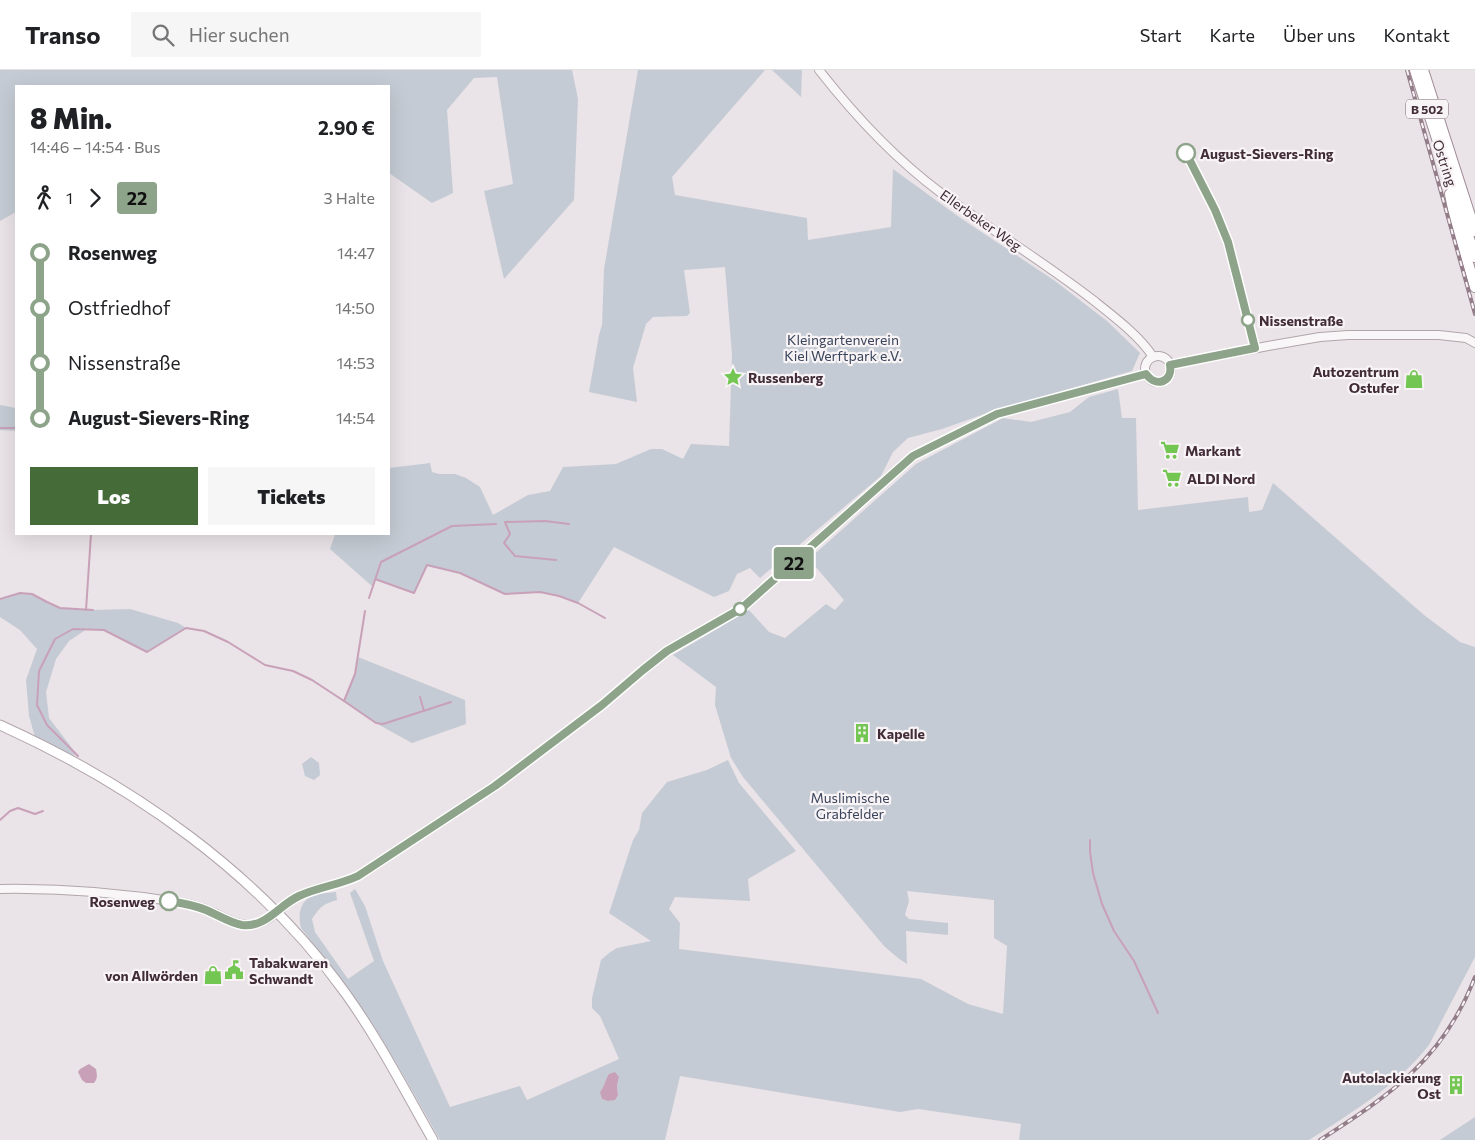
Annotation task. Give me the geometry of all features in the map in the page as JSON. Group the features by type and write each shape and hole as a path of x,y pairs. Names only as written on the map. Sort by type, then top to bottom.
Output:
{"highway":[{"name":"Ostring","path":"1415,70 1475,231"},
{"name":"Ostring","path":"1423,70 1475,257"},
{"path":"1453,173 1469,194 1475,210"},
{"path":"1453,173 1450,197 1475,286"}],"main road":[{"path":"0,725 92,772 154,812 226,866 276,912 345,992 382,1050 433,1140"}],"street":[{"name":"Ellerbeker Weg","path":"819,70 864,124 902,161 942,193 1060,275 1112,315 1147,347 1153,357"},
{"path":"1170,365 1255,348 1334,336 1424,334 1466,338 1475,337"},
{"path":"1466,338 1475,343"},
{"path":"1153,357 1163,358 1170,365 1169,376 1162,382 1150,380 1146,374 1146,364 1153,357"},
{"path":"0,889 73,890 184,903 244,925 254,925 266,920 298,896 345,882 358,876 495,786 602,705 667,651 742,608 913,456 997,414 1146,374"}],"green space":[{"path":"0,70 572,70 578,99 574,200 504,279 484,191 513,184 497,77 474,78 447,110 453,193 432,203 390,174 390,85 15,85 15,213 0,221"},
{"name":"Kleingartenverein Kiel Werftpark e.V.","path":"638,70 765,70 672,177 675,195 807,218 808,240 891,227 893,169 959,217 1055,281 1107,321 1140,353 1132,371 996,410 942,429 908,438 893,452 881,476 760,578 750,568 737,574 729,591 714,597 614,547 578,603 540,592 505,594 460,573 427,566 414,593 376,579 373,587 330,549 335,535 390,535 390,468 430,463 432,472 455,474 466,478 480,487 493,515 528,495 550,491 563,467 616,464 651,449 662,449 683,459 691,444 729,446 732,355 725,267 684,270 690,313 687,316 653,317 646,324 633,368 637,402 589,392 602,325 604,269"},
{"path":"772,70 802,70 801,97"},
{"name":"Muslimische Grabfelder","path":"1118,389 1122,418 1136,418 1138,510 1248,497 1249,512 1262,510 1273,483 1424,615 1460,642 1475,647 1475,957 1429,1045 1417,1059 1388,1086 1309,1140 1019,1140 1021,1124 918,1109 900,1112 680,1076 665,1140 440,1140 364,1011 301,928 300,910 304,902 314,895 336,892 337,900 322,906 312,919 315,932 348,979 374,961 350,893 355,889 365,906 383,961 450,1107 520,1086 527,1100 619,1059 600,1016 592,1008 592,998 601,960 617,948 651,941 609,913 633,840 639,830 642,813 667,782 707,770 728,760 739,783 796,851 748,879 750,901 675,897 669,909 680,923 679,949 921,979 968,1004 1003,1014 1007,946 994,938 994,900 907,891 909,901 905,915 909,919 948,923 948,935 906,931 907,964 898,958 884,946 743,777 731,758 715,705 716,687 673,655 749,610 769,632 785,638 826,604 835,610 844,600 809,559 916,464 1003,418 1031,422 1070,412 1089,397","holes":["619,1077 618,1095 600,1092 605,1086"]},
{"path":"0,405 15,408 15,431 0,430"},
{"path":"20,593 32,594 60,608 93,610 130,609 178,623 186,628 147,652 104,630 87,629 69,641 56,659 46,692 49,718 78,756 64,752 35,737 29,716 26,680 37,649 20,630 0,617 0,599"},
{"path":"358,657 465,700 466,724 412,743 381,726 344,701 355,674"},
{"path":"311,757 319,763 320,775 314,780 305,776 302,764"},
{"path":"1475,1117 1475,1140 1440,1140"}],"shaded area":[{"path":"89,1064 96,1069 97,1078 94,1083 86,1083 78,1072"},
{"path":"615,1072 619,1077 618,1095 615,1100 608,1101 602,1099 600,1092 609,1074"}],"waterway":[{"path":"0,428 15,428"},
{"path":"556,560 515,556 504,543 510,534 505,522 545,521 569,524"},
{"path":"369,598 381,562 452,526 496,524"},
{"path":"86,610 91,535"},
{"path":"375,579 414,593 427,565 460,573 505,594 540,592 559,596 578,603 605,618"},
{"path":"0,599 20,593 32,594 60,608 93,610"},
{"path":"78,756 47,725 37,705 39,671 55,639 73,629 104,630 147,652 186,628 204,631 228,642 265,665 293,671 312,680 344,701 355,674 365,611"},
{"path":"420,697 424,711"},
{"path":"344,701 376,723 383,724 451,702"},
{"path":"0,820 10,811 18,808 35,814 43,811"},
{"path":"1090,840 1093,873 1102,904 1114,931 1134,961 1158,1013"}],"railway":[{"path":"1407,70 1475,314"},
{"path":"1320,1140 1392,1090 1431,1053 1462,1006 1475,977"}],"bus line":[{"name":"22","path":"169,901 204,909 238,924 254,925 266,920 298,896 345,882 358,876 495,786 602,705 667,651 742,608 913,456 997,414 1146,374 1150,380 1162,382 1169,376 1170,365 1175,363 1255,348 1228,242 1215,210 1186,153"}],"place":[{"name":"August-Sievers-Ring","path":"1186,153"},
{"name":"Nissenstraße","path":"1248,320"},
{"name":"Russenberg","path":"733,377"},
{"name":"Autozentrum Ostufer","path":"1414,379"},
{"name":"Markant","path":"1170,450"},
{"name":"ALDI Nord","path":"1172,478"},
{"name":"Kapelle","path":"862,733"},
{"name":"Rosenweg","path":"169,901"},
{"name":"Tabakwaren Schwandt","path":"234,970"},
{"name":"von Allwörden","path":"213,975"},
{"name":"Autolackierung Ost","path":"1456,1085"}]}
